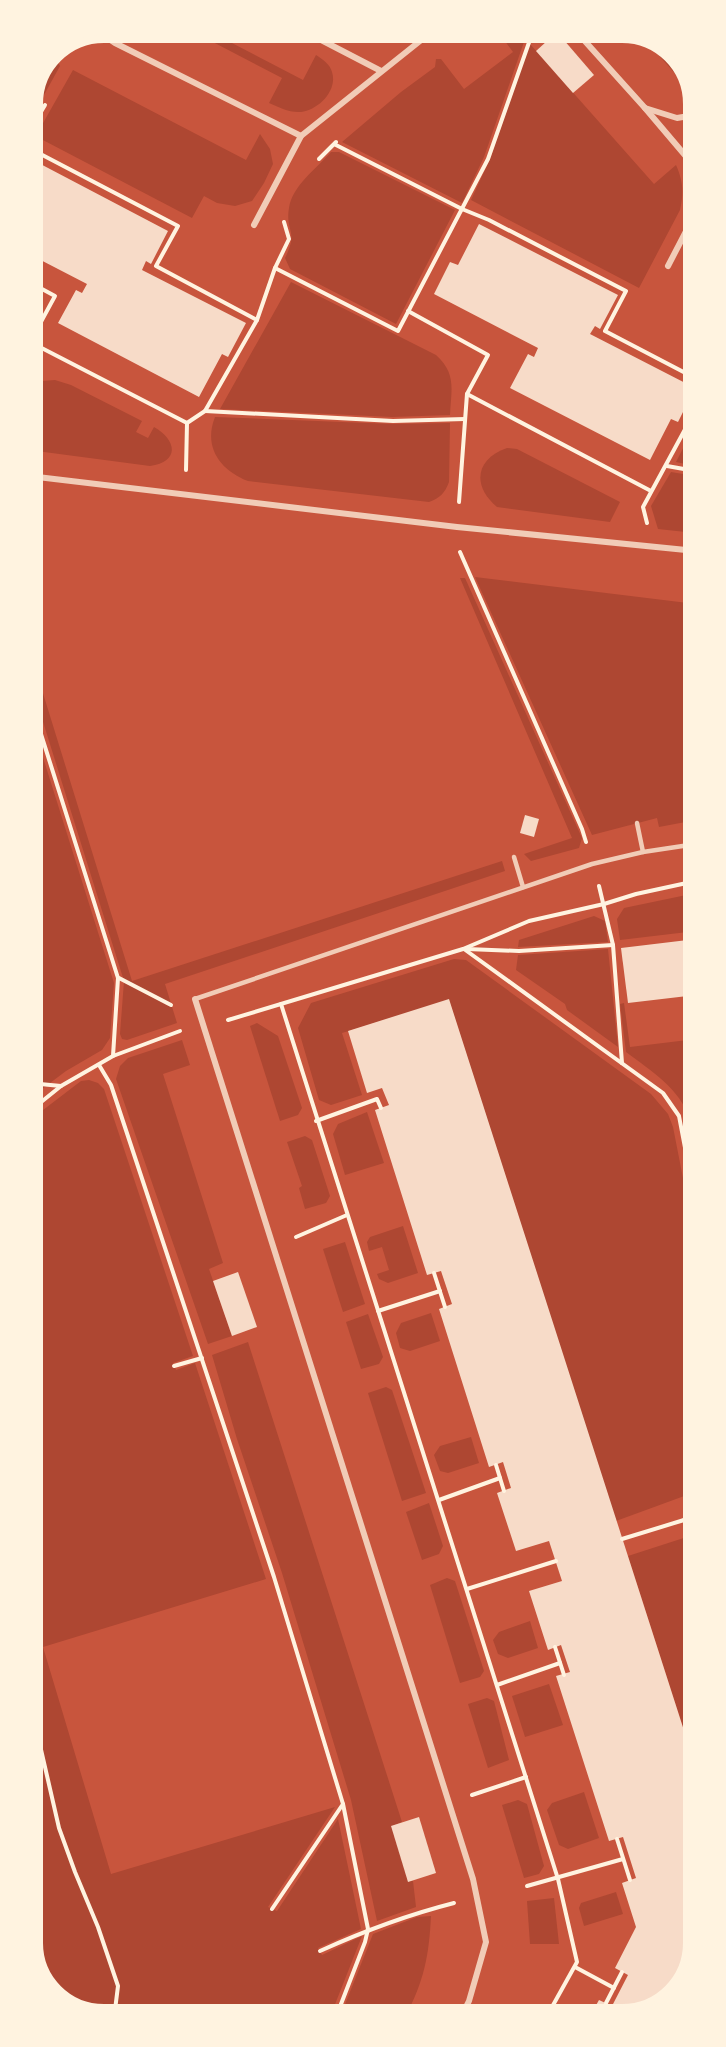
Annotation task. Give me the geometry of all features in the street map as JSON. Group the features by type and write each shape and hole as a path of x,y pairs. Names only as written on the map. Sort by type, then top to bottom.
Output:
{"street":[{"path":"109,39 301,136"},
{"path":"321,39 381,71"},
{"path":"254,225 301,136 422,39"},
{"path":"583,39 687,158"},
{"path":"645,108 677,118 687,116"},
{"path":"668,266 687,229"},
{"path":"39,477 457,526 687,550"},
{"path":"195,999 473,1879 486,1942 466,2008"}],"lane":[{"path":"637,823 643,852"},
{"path":"195,999 592,864 643,852 687,845"},
{"path":"514,857 524,886"}],"path":[{"path":"275,268 398,331 488,159 530,39"},
{"path":"39,115 45,105"},
{"path":"318,161 342,137"},
{"path":"334,144 462,209 489,220 626,291 605,332 687,374"},
{"path":"39,153 178,226 156,266 257,320"},
{"path":"187,423 204,411 257,320 275,268 289,239 284,214"},
{"path":"39,287 55,296 39,326"},
{"path":"408,311 488,355 467,394 457,526 460,555 582,828 604,904 613,945 622,1064"},
{"path":"39,348 187,423"},
{"path":"467,394 651,491"},
{"path":"204,411 393,421 465,419"},
{"path":"186,493 187,423"},
{"path":"647,524 643,507 687,426"},
{"path":"666,466 687,470"},
{"path":"39,728 118,978 113,1056 61,1086 39,1104"},
{"path":"552,2008 578,1962 558,1879 439,1500 316,1121 281,1004 463,949 529,921 687,883"},
{"path":"463,949 519,951 613,945"},
{"path":"463,949 663,1093 679,1116 687,1158"},
{"path":"118,978 172,1005"},
{"path":"99,1065 111,1085 202,1358 274,1577 343,1804 368,1929 339,2008"},
{"path":"39,1084 61,1086"},
{"path":"316,1121 377,1099 381,1108"},
{"path":"273,1246 347,1215"},
{"path":"434,1273 445,1307"},
{"path":"378,1311 440,1291"},
{"path":"174,1366 202,1358"},
{"path":"496,1464 504,1491"},
{"path":"439,1500 500,1478"},
{"path":"622,1539 684,1520 687,1517"},
{"path":"467,1588 556,1561"},
{"path":"555,1647 564,1674"},
{"path":"497,1685 560,1663"},
{"path":"39,1741 59,1828 99,1927 118,1986 115,2008"},
{"path":"448,1802 526,1777"},
{"path":"272,1909 343,1804"},
{"path":"616,1839 630,1880"},
{"path":"527,1886 558,1879 623,1858"},
{"path":"320,1951 368,1929 415,1913 459,1902"},
{"path":"575,1967 614,1988"},
{"path":"606,2003 622,1972"}],"shaded area":[{"path":"207,39 224,39 303,80 316,55 331,69 333,79 329,92 320,103 314,108 297,112 288,111 269,103 282,78"},
{"path":"363,39 402,39 396,43 373,43"},
{"path":"503,39 525,39 484,157 462,203 342,142 401,92 435,67 436,59 441,59 464,89 513,52"},
{"path":"530,44 654,184 676,165 682,187 680,210 639,288 471,200 490,159"},
{"path":"657,49 674,64 681,76 679,78 655,51"},
{"path":"57,60 60,66 39,104 40,91 50,68"},
{"path":"73,70 246,160 260,134 270,149 273,164 252,201 235,206 217,203 204,196 192,218 41,139 39,130"},
{"path":"331,152 339,152 455,210 396,324 290,269 285,258 291,242 288,216 291,200 300,185"},
{"path":"291,282 436,355 443,362 450,376 452,390 450,415 392,417 220,409"},
{"path":"55,380 71,385 142,421 136,432 148,438 154,427 162,432 171,444 171,455 160,464 150,466 39,451 39,383"},
{"path":"215,417 393,424 450,423 449,482 442,495 429,502 248,481 229,471 216,456 211,438"},
{"path":"687,441 687,464 676,462"},
{"path":"507,448 517,449 620,502 610,522 497,507 484,490 481,474 488,459"},
{"path":"671,472 687,475 687,532 658,529 651,506"},
{"path":"475,577 687,603 687,822 659,827 657,818 592,835"},
{"path":"460,578 465,578 582,838 579,848 531,861 524,854 572,838"},
{"path":"39,680 132,981 502,861 505,871 165,984 177,1023 127,1040 122,1039 120,1034 124,981 39,709"},
{"path":"39,745 114,983 110,1038 102,1050 66,1071 39,1091"},
{"path":"687,895 687,932 620,940 617,919 624,908"},
{"path":"594,916 605,921 608,942 518,947 519,940"},
{"path":"608,949 618,1047 567,1010 565,1004 516,970 518,955"},
{"path":"454,959 466,960 651,1094 668,1114 673,1127 687,1199 687,1495 616,1521 449,1000 342,1033 362,1095 331,1105 319,1100 298,1028 311,1003"},
{"path":"624,1003 630,1047 687,1040 687,1113 672,1089 655,1073 626,1052 620,1004"},
{"path":"257,1023 278,1036 302,1108 298,1115 280,1121 250,1026"},
{"path":"182,1040 190,1065 163,1074 223,1263 209,1269 232,1336 208,1344 116,1079 120,1066 128,1058"},
{"path":"89,1080 98,1083 104,1089 193,1356 173,1363 176,1370 195,1363 266,1579 43,1647 111,1874 335,1807 268,1907 277,1911 338,1819 361,1929 318,1948 322,1955 362,1936 334,2008 91,2007 64,1995 50,1979 41,1960 39,1943 39,1113 81,1081"},
{"path":"367,1112 384,1163 345,1175 333,1134 338,1124"},
{"path":"305,1136 312,1140 330,1196 326,1203 305,1209 299,1188 302,1186 287,1142"},
{"path":"403,1226 418,1273 388,1283 379,1279 377,1274 389,1270 382,1247 369,1251 367,1242 370,1237"},
{"path":"345,1242 365,1304 343,1312 323,1249"},
{"path":"431,1313 440,1341 410,1351 400,1348 396,1333 401,1323"},
{"path":"368,1314 383,1357 379,1364 361,1369 346,1322"},
{"path":"248,1342 402,1822 392,1826 409,1881 413,1881 416,1907 377,1921 351,1800 282,1573 237,1439 212,1355"},
{"path":"386,1387 392,1390 426,1493 402,1501 368,1393"},
{"path":"471,1437 479,1463 448,1473 440,1471 434,1455 440,1446"},
{"path":"429,1503 443,1546 439,1554 422,1560 406,1512"},
{"path":"687,1537 687,1740 628,1556"},
{"path":"447,1578 455,1581 484,1671 480,1677 460,1683 430,1585"},
{"path":"530,1621 538,1648 508,1658 498,1654 493,1640 499,1632"},
{"path":"549,1684 563,1725 525,1737 512,1696"},
{"path":"487,1698 494,1701 509,1760 488,1768 468,1704"},
{"path":"584,1792 599,1838 568,1849 559,1845 547,1810 552,1803"},
{"path":"518,1800 527,1804 544,1866 539,1874 524,1878 502,1805"},
{"path":"616,1892 623,1914 584,1926 579,1908 581,1903"},
{"path":"554,1898 559,1944 530,1944 527,1901"},
{"path":"431,1916 429,1944 417,1992 409,2008 344,2008 373,1934 417,1917"}],"building":[{"path":"549,39 563,39 594,75 573,93 536,51"},
{"path":"39,163 168,231 151,264 146,261 142,270 246,323 228,357 222,354 199,397 58,323 76,290 82,293 87,284 39,259"},
{"path":"479,224 618,295 600,329 595,326 590,334 687,384 687,404 678,422 671,419 650,460 510,388 528,354 534,357 538,348 434,294 450,262 458,265"},
{"path":"525,815 539,819 534,837 520,833"},
{"path":"687,940 687,996 628,1003 621,948"},
{"path":"449,999 687,1740 686,1956 674,1983 658,1997 639,2006 594,2008 599,2000 612,2006 628,1975 615,1968 636,1927 622,1883 636,1878 623,1837 609,1841 556,1676 570,1672 561,1645 548,1650 529,1591 562,1581 549,1541 516,1551 497,1493 511,1488 503,1462 489,1467 439,1309 452,1304 441,1271 427,1275 375,1110 389,1105 382,1088 367,1093 348,1031"},
{"path":"238,1272 257,1327 232,1336 213,1281"},
{"path":"419,1817 436,1873 408,1882 391,1826"}]}
